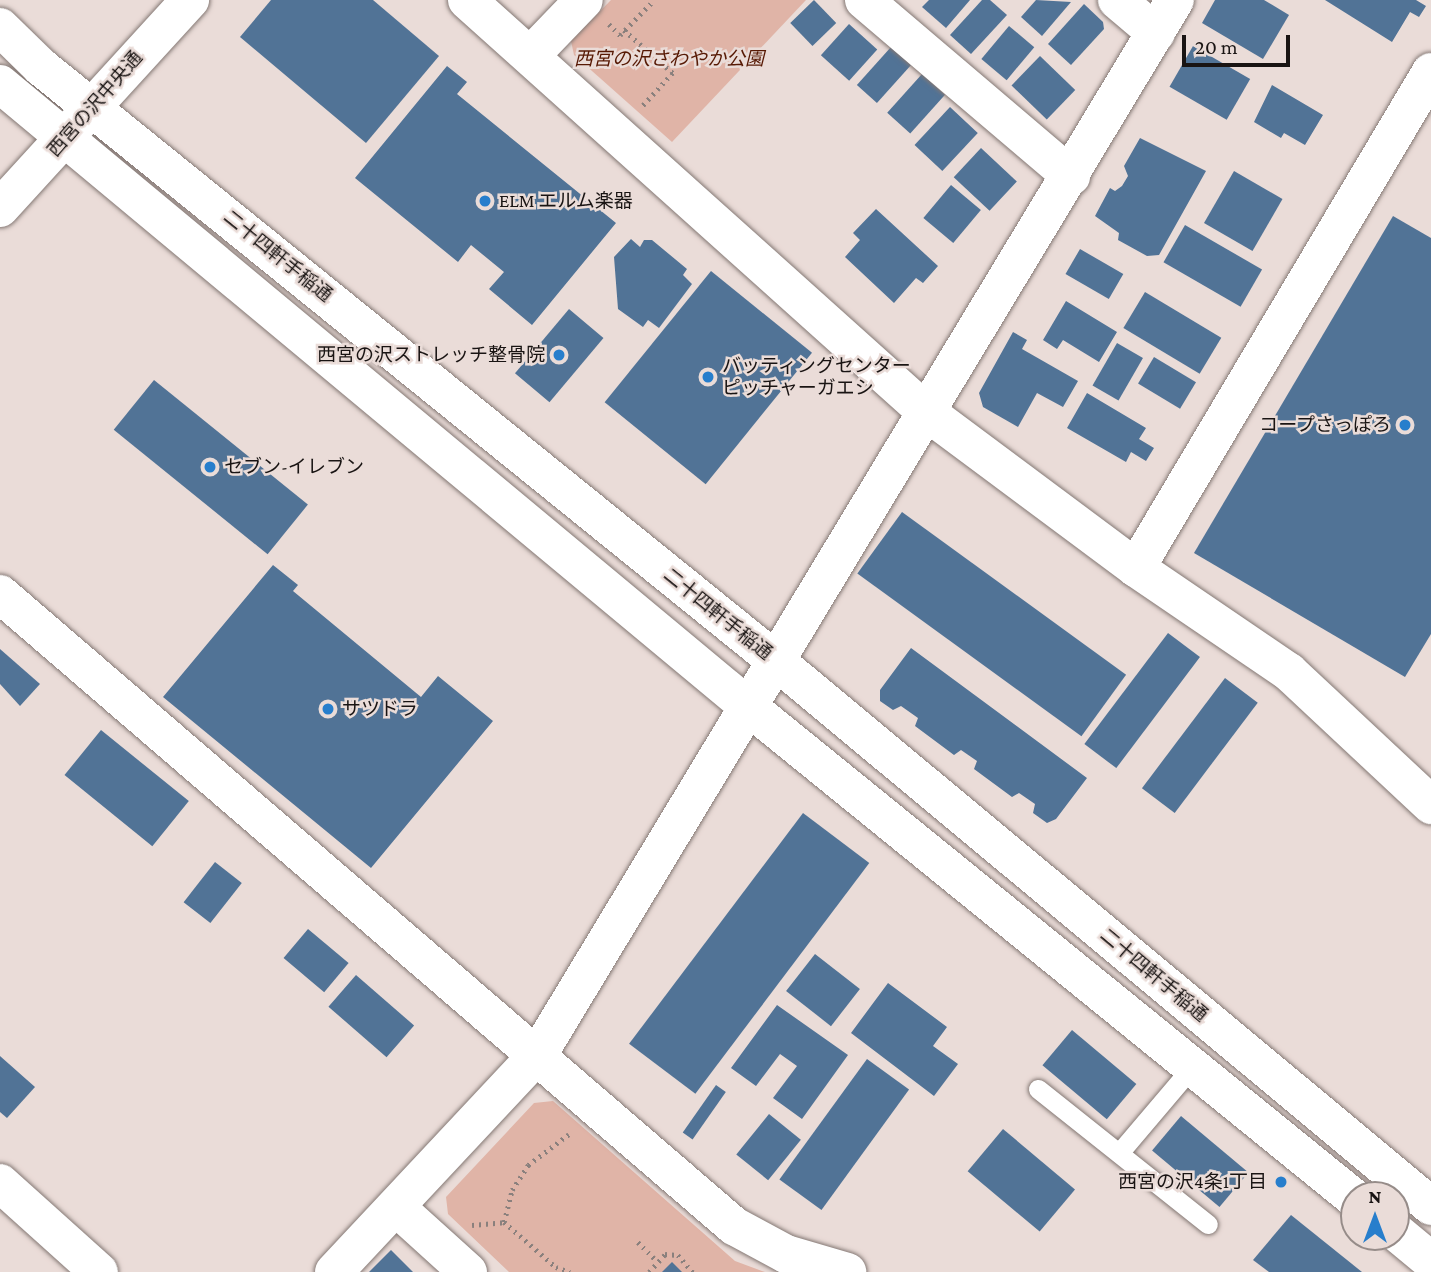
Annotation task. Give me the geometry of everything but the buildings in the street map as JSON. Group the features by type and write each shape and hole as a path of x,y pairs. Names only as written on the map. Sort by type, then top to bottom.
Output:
{"street":[{"name":"西宮の沢中央通","path":"0,208 67,139 93,106 190,0"},
{"path":"467,0 924,410 1136,568 1289,672 1431,805"},
{"path":"864,0 1071,176"},
{"path":"1117,0 1156,33"},
{"path":"334,1272 539,1054 750,708 924,410 1071,176 1175,0"},
{"path":"531,55 595,10"},
{"name":"二十四軒手稲通","path":"0,27 41,67 93,106 776,661 1431,1206"},
{"path":"1136,568 1431,72"},
{"path":"0,84 750,708 1340,1187"},
{"path":"0,594 539,1054 734,1226 786,1254 848,1272"},
{"path":"0,1183 99,1272"},
{"path":"396,1207 468,1272"},
{"path":"1410,1244 1431,1261"}],"lane":[{"path":"1119,1153 1192,1067"},
{"path":"1038,1088 1208,1224"}],"path":[{"path":"595,10 620,35 654,0"},
{"path":"624,30 673,73 638,111"},
{"path":"505,1222 512,1190 528,1165 572,1130"},
{"path":"462,1228 488,1220 505,1222 556,1267 570,1272"},
{"path":"638,1242 657,1262"},
{"path":"649,1272 665,1254 678,1255 693,1272"}],"green space":[{"name":"西宮の沢さわやか公園","path":"611,0 806,0 672,142 574,55 571,41"},
{"path":"553,1101 735,1261 765,1272 509,1272 448,1214 446,1197 534,1103"}],"place":[{"name":"ELM エルム楽器","path":"485,201"},
{"name":"西宮の沢ストレッチ整骨院","path":"559,355"},
{"name":"バッティングセンター ピッチャーガエシ","path":"708,377"},
{"name":"コープさっぽろ","path":"1405,425"},
{"name":"セブン-イレブン","path":"210,467"},
{"name":"サツドラ","path":"328,709"},
{"name":"西宮の沢4条1丁目","path":"1281,1182"}]}
